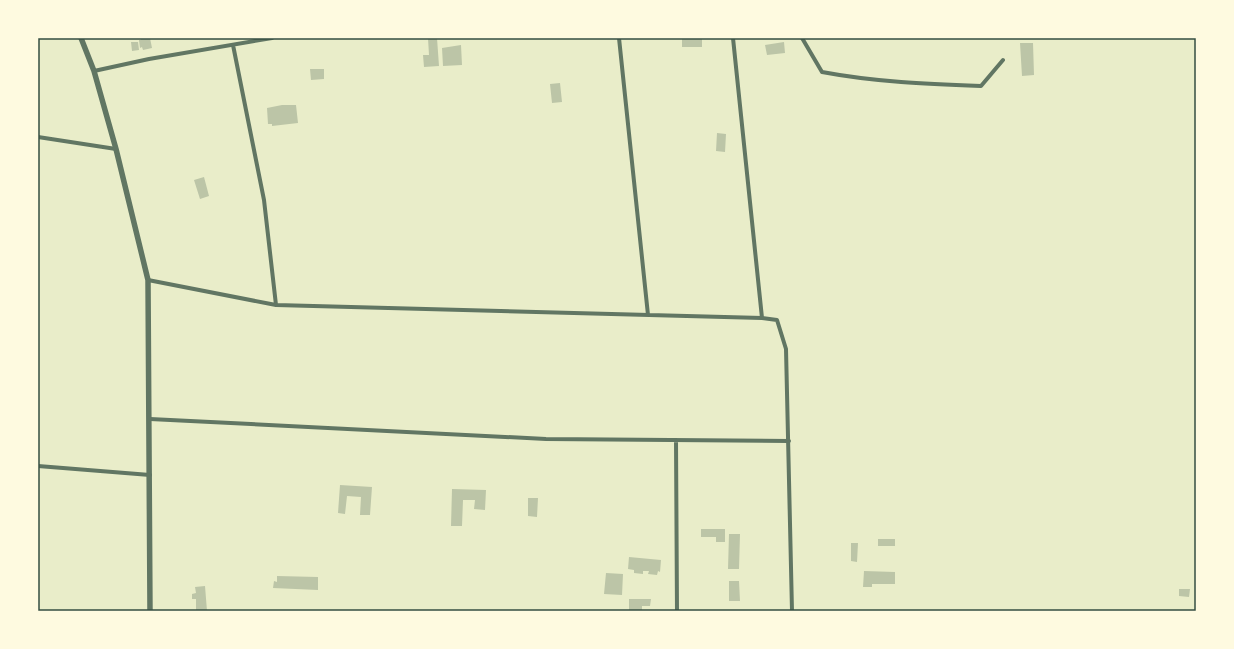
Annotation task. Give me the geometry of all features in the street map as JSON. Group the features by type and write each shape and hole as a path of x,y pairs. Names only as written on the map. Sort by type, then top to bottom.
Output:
{"street":[{"path":"81,38 94,71 116,149 148,280 150,611"},
{"path":"94,71 149,59 272,38"},
{"path":"619,38 648,315"},
{"path":"733,38 762,318"},
{"path":"802,38 822,72 859,79 901,84 981,86 1003,60"},
{"path":"233,45 264,200 276,305"},
{"path":"38,137 116,149"},
{"path":"148,280 276,305 762,318 777,320 786,349 792,611"},
{"path":"150,419 546,439 789,441"},
{"path":"676,440 677,611"},
{"path":"38,466 150,475"}],"building":[{"path":"140,38 150,38 152,48 143,50 142,47 140,48"},
{"path":"428,38 437,38 439,66 424,67 423,55 429,55"},
{"path":"682,38 702,38 702,47 682,47"},
{"path":"131,42 138,42 139,50 132,51"},
{"path":"784,42 785,53 767,55 765,45"},
{"path":"1020,43 1033,43 1034,75 1022,76"},
{"path":"461,45 462,65 443,66 442,48"},
{"path":"310,69 324,69 324,79 311,80"},
{"path":"560,83 562,102 552,103 550,84"},
{"path":"282,105 296,105 298,123 272,126 272,124 268,124 267,108"},
{"path":"717,133 726,134 725,152 716,151"},
{"path":"204,177 209,196 200,199 194,180"},
{"path":"340,485 372,487 370,515 360,515 361,497 347,496 345,514 338,513"},
{"path":"452,489 486,490 485,510 474,509 475,500 463,500 462,526 451,526"},
{"path":"528,498 538,498 537,517 528,516"},
{"path":"701,529 725,529 725,542 716,542 716,537 701,537"},
{"path":"729,534 740,534 739,569 728,569"},
{"path":"878,539 895,539 895,546 878,546"},
{"path":"851,543 858,543 857,562 851,561"},
{"path":"629,557 661,560 660,572 658,571 657,575 648,574 649,571 643,571 643,574 634,573 634,570 628,569"},
{"path":"864,571 895,572 895,584 872,584 872,587 863,587"},
{"path":"606,573 623,574 622,595 604,594"},
{"path":"277,576 318,577 318,590 273,588 274,581 277,582"},
{"path":"729,581 739,581 740,601 729,601"},
{"path":"205,586 207,611 196,611 196,599 192,599 192,594 196,593 195,587"},
{"path":"1179,589 1190,589 1189,597 1179,596"},
{"path":"629,599 651,599 650,606 642,606 642,611 629,611"}]}
